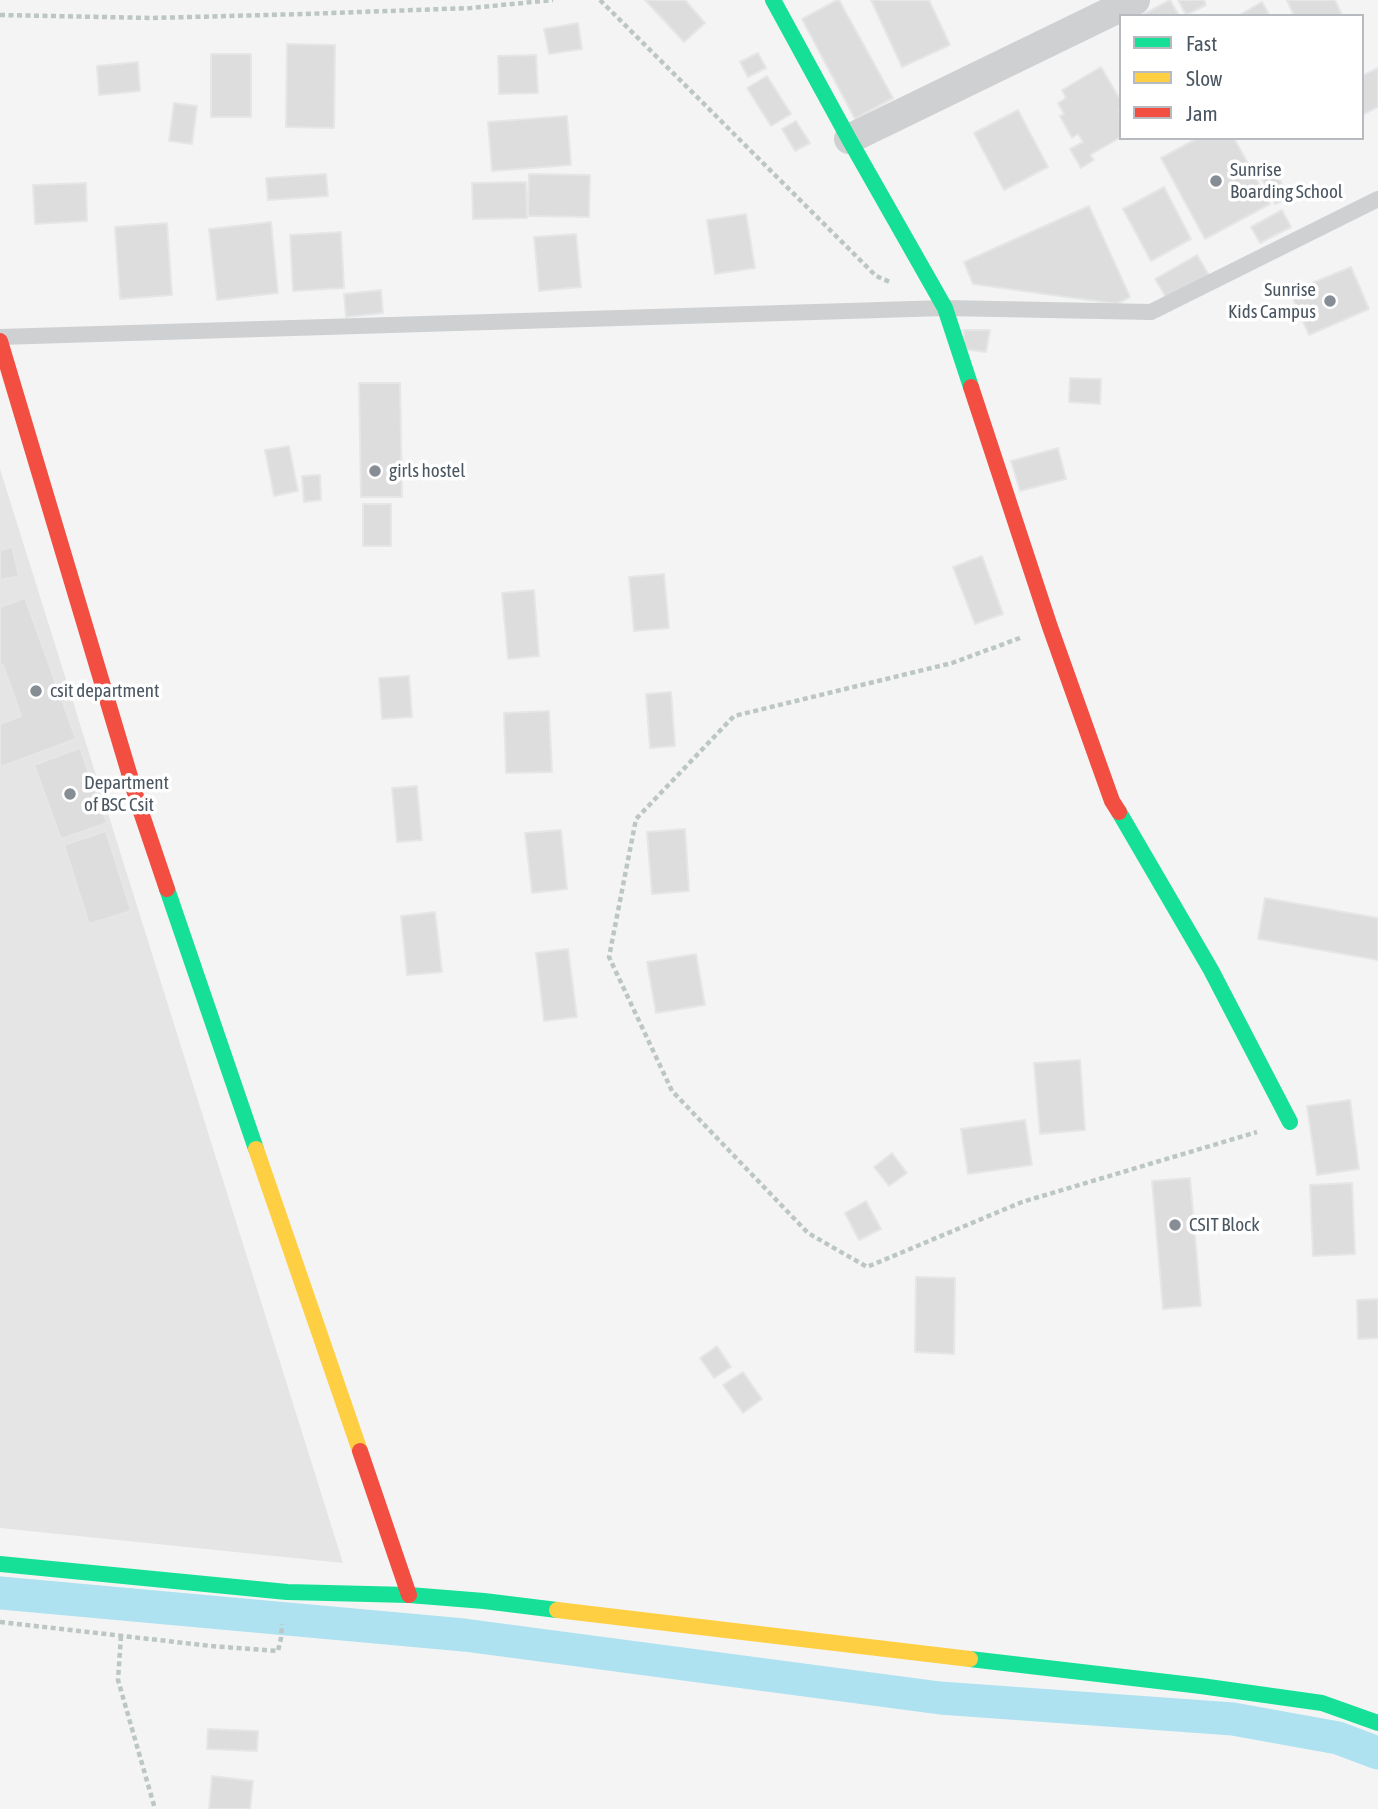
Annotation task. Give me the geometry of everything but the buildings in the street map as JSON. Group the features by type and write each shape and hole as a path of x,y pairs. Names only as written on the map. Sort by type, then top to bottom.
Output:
{"street":[{"path":"773,0 945,308 1050,627 1112,801 1211,970 1290,1122"},
{"path":"849,139 1135,0"},
{"path":"0,339 138,803 409,1595"},
{"path":"0,1564 286,1592 409,1595 484,1601 1201,1686 1322,1703 1378,1723"}],"lane":[{"path":"0,339 945,308 1151,312 1378,199"}],"path":[{"path":"0,15 152,18 290,15 471,8 553,0"},
{"path":"600,0 876,276 899,286"},
{"path":"1050,627 952,663 734,716 636,819 609,957 671,1091 808,1233 867,1267 1022,1202 1290,1122"},
{"path":"0,1622 278,1651 281,1639"},
{"path":"121,1636 118,1680 155,1809"}],"shaded area":[{"path":"0,469 343,1563 0,1528"}],"waterway":[{"path":"0,1593 464,1635 940,1698 1233,1719 1338,1738 1378,1753"}],"traffic: fast":[{"path":"773,0 945,308 971,387"},
{"path":"1119,812 1211,970 1290,1122"},
{"path":"167,889 256,1149"},
{"path":"0,1564 287,1592 409,1595 557,1610"},
{"path":"970,1659 1322,1703 1378,1723"}],"traffic: slow":[{"path":"256,1149 360,1451"},
{"path":"557,1610 970,1659"}],"traffic: jam":[{"path":"0,341 138,803 167,889"},
{"path":"971,387 1050,627 1112,801 1119,812"},
{"path":"360,1451 409,1595"}],"place":[{"name":"Sunrise Boarding School","path":"1216,181"},
{"name":"Sunrise Kids Campus","path":"1330,301"},
{"name":"girls hostel","path":"375,471"},
{"name":"csit department","path":"36,691"},
{"name":"Department of BSC Csit","path":"70,794"},
{"name":"CSIT Block","path":"1175,1225"}]}
